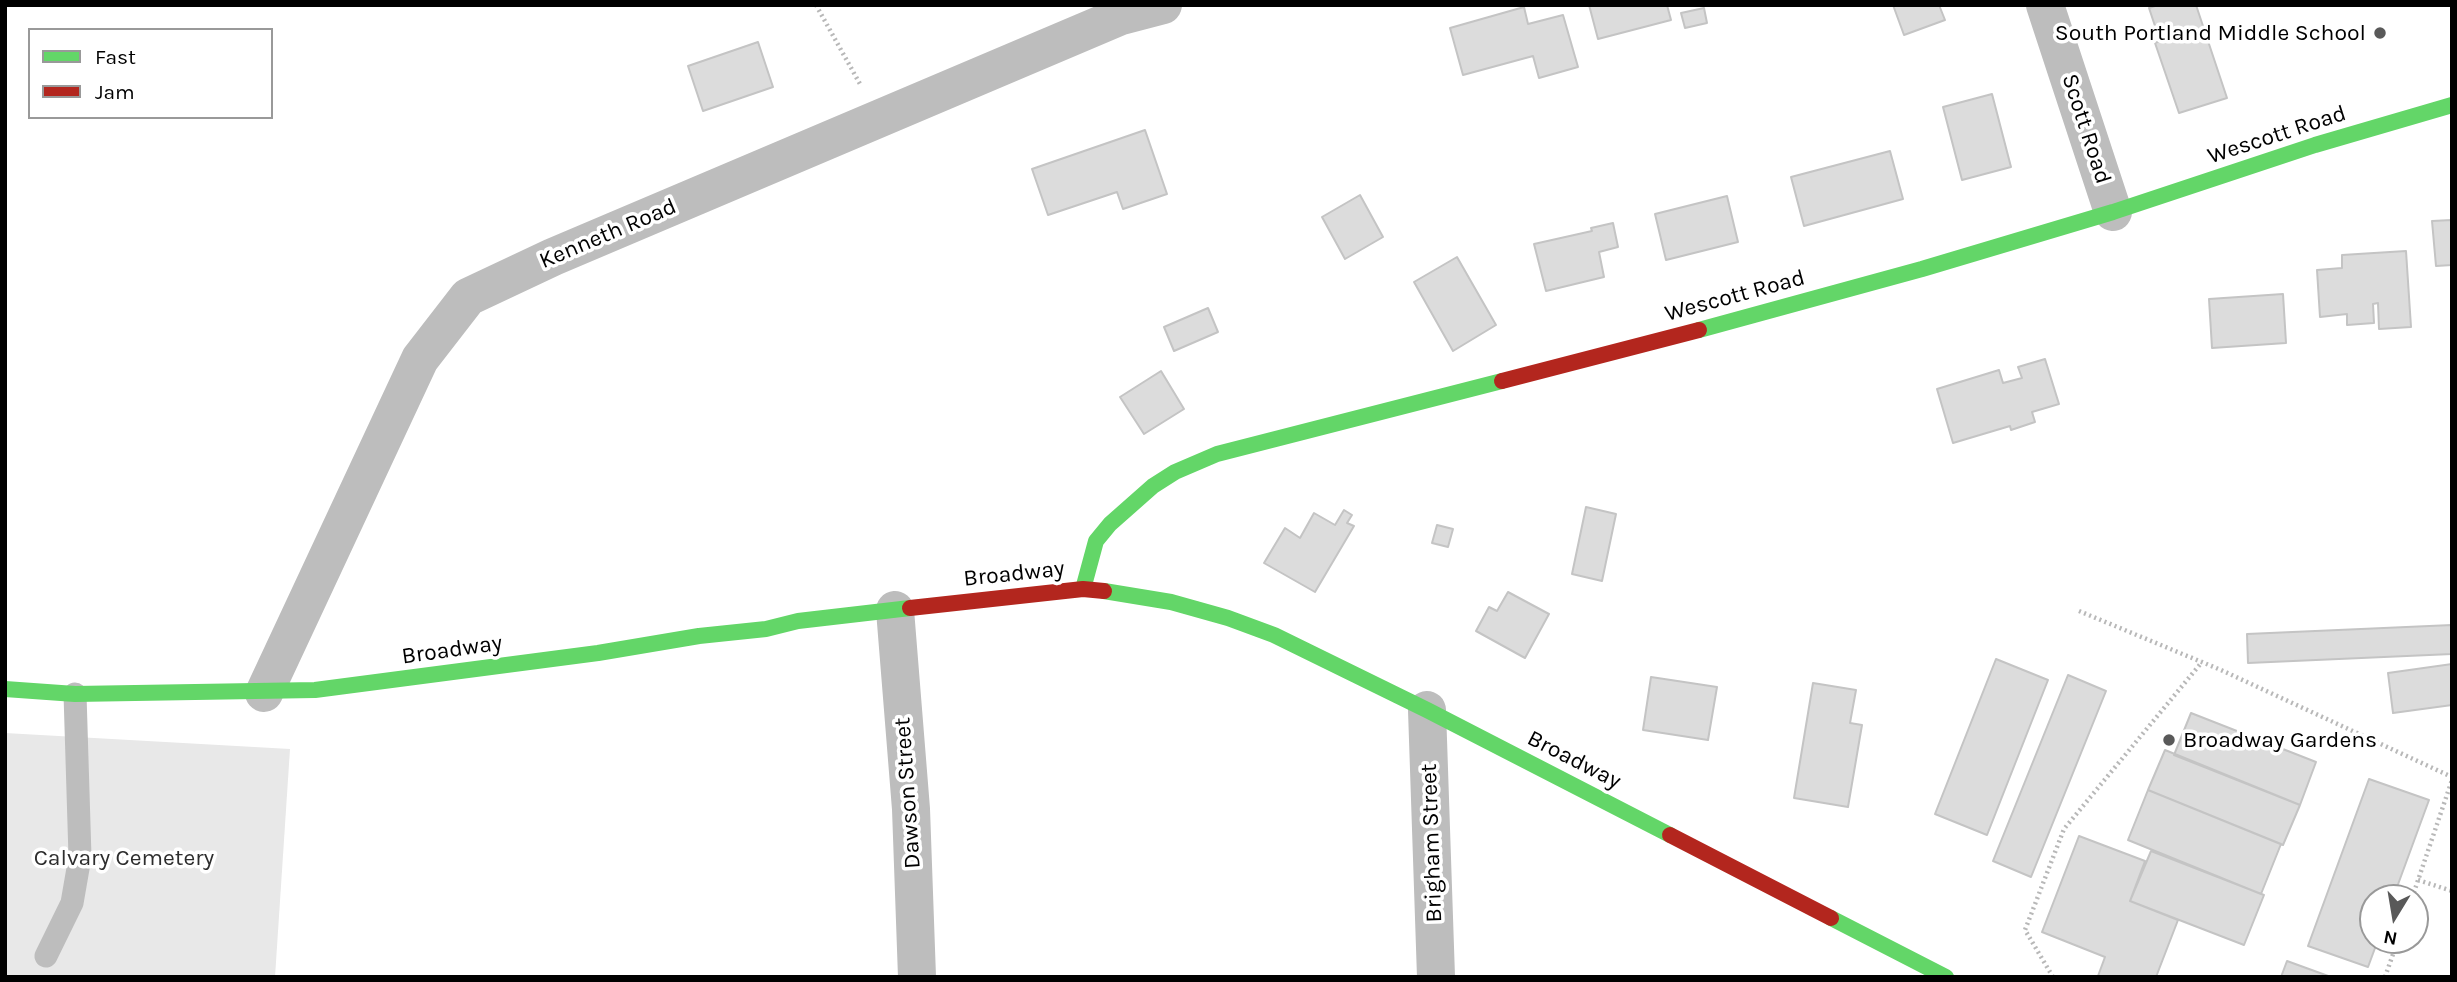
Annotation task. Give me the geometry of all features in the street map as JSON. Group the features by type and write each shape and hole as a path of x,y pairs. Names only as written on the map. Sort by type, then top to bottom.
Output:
{"main road":[{"name":"Wescott Road","path":"1083,589 1096,541 1110,524 1153,486 1175,472 1217,454 1714,326 1922,269 2113,212 2315,145 2452,106"},
{"name":"Broadway","path":"5,690 75,694 264,693 315,690 598,653 699,635 766,629 798,621 1083,589 1130,594 1228,618 1274,635 1427,710 1947,977"}],"street":[{"name":"Kenneth Road","path":"264,693 420,359 468,298 553,257 1121,16 1163,5"},
{"name":"Scott Road","path":"2045,5 2113,212"},
{"name":"Dawson Street","path":"895,610 911,810 917,977"},
{"name":"Brigham Street","path":"1427,710 1436,977"}],"lane":[{"path":"46,956 72,903 80,856 75,694"}],"path":[{"path":"816,5 880,118"},
{"path":"2080,611 2202,662 2452,778 2417,884"},
{"path":"2053,977 2025,930 2064,829 2202,662"},
{"path":"2418,880 2452,891"},
{"path":"2385,977 2393,954"}],"green space":[{"name":"Calvary Cemetery","path":"5,733 290,749 275,977 5,977"}],"building":[{"path":"1589,5 1667,5 1671,20 1598,39"},
{"path":"1893,5 1939,5 1945,20 1904,35"},
{"path":"2158,5 2196,5 2227,98 2179,113 2155,43 2160,41 2149,8"},
{"path":"1524,7 1528,24 1563,15 1578,67 1539,78 1533,56 1463,75 1450,28"},
{"path":"1704,8 1707,23 1685,28 1681,13"},
{"path":"758,42 773,87 703,111 688,66"},
{"path":"1992,94 2011,167 1962,180 1943,107"},
{"path":"1145,130 1167,194 1123,209 1117,192 1048,215 1032,169"},
{"path":"1890,151 1903,199 1804,226 1791,177"},
{"path":"1360,195 1383,237 1345,259 1322,217"},
{"path":"1727,196 1738,242 1666,260 1655,214"},
{"path":"2452,220 2452,265 2436,266 2432,221"},
{"path":"1613,223 1618,247 1599,252 1604,277 1546,291 1534,244 1592,231 1591,228"},
{"path":"2406,251 2411,327 2379,329 2378,303 2373,304 2374,323 2347,325 2347,314 2320,317 2317,270 2342,268 2342,255"},
{"path":"1457,257 1496,325 1453,351 1414,282"},
{"path":"2283,294 2286,343 2212,348 2209,299"},
{"path":"1208,308 1218,332 1174,351 1164,327"},
{"path":"2045,359 2059,404 2032,412 2035,422 2011,430 2010,426 1953,443 1937,389 1999,370 2003,383 2022,378 2018,367"},
{"path":"1161,371 1184,409 1144,434 1120,397"},
{"path":"1586,507 1616,514 1602,581 1572,574"},
{"path":"1344,510 1352,515 1347,523 1354,526 1315,592 1264,563 1285,528 1300,538 1314,513 1335,525"},
{"path":"1437,525 1453,529 1448,547 1432,543"},
{"path":"1508,592 1549,614 1525,658 1476,631 1489,607 1497,611"},
{"path":"2452,625 2452,654 2248,663 2247,634"},
{"path":"1996,659 2048,680 1987,835 1935,814"},
{"path":"2452,664 2452,705 2393,713 2388,673"},
{"path":"2068,675 2106,691 2031,877 1993,861"},
{"path":"1651,677 1717,687 1708,740 1643,730"},
{"path":"1813,683 1856,690 1850,723 1862,725 1848,807 1794,798"},
{"path":"2191,713 2316,762 2300,805 2174,755"},
{"path":"2165,750 2300,805 2283,845 2148,790"},
{"path":"2369,779 2429,800 2398,884 2359,884 2359,954 2373,954 2368,967 2308,946"},
{"path":"2148,790 2281,844 2261,894 2128,840"},
{"path":"2079,836 2145,861 2130,901 2178,920 2156,977 2098,976 2105,957 2042,932"},
{"path":"2151,851 2264,895 2244,945 2130,901"},
{"path":"2287,961 2331,977 2281,977"}],"traffic: fast":[{"path":"1699,330 1922,269 2113,212 2315,145 2452,105"},
{"path":"1083,589 1096,541 1110,524 1153,486 1175,472 1217,454 1502,381"},
{"path":"1104,591 1171,602 1228,618 1274,635 1670,835"},
{"path":"5,689 75,694 315,690 598,653 699,636 766,629 798,621 910,608"},
{"path":"1831,918 1946,977"}],"traffic: jam":[{"path":"1502,381 1699,330"},
{"path":"910,608 1083,589 1104,591"},
{"path":"1670,835 1831,918"}],"place":[{"name":"South Portland Middle School","path":"2380,33"},
{"name":"Broadway Gardens","path":"2169,740"}]}
